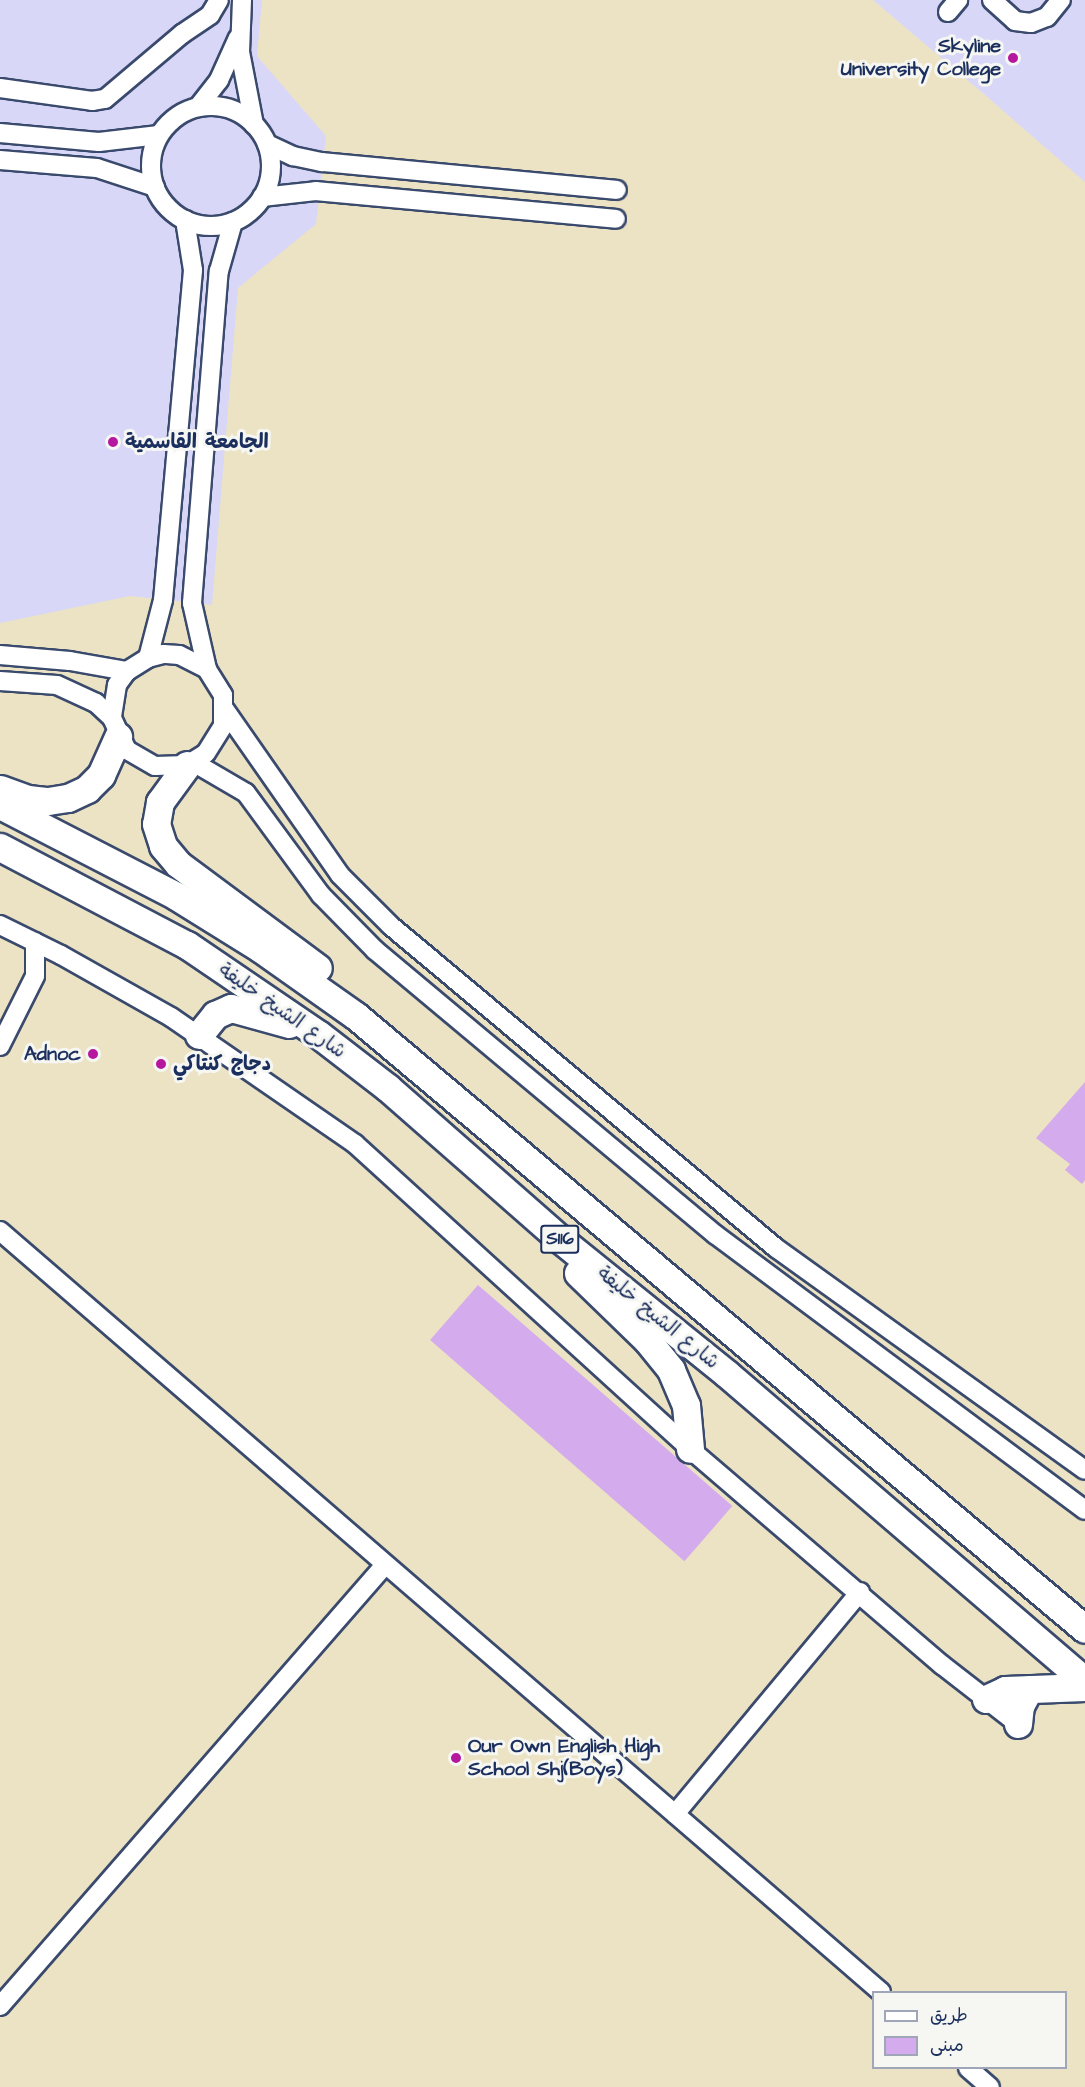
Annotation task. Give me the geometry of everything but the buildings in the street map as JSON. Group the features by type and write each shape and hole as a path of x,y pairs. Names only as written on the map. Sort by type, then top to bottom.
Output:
{"highway":[{"path":"0,789 28,799 48,801 68,798 87,789 101,775 115,728"},
{"path":"190,763 160,802 156,824 163,846 178,864 306,957 356,1016"},
{"name":"شارع الشيخ خليفة","path":"0,805 184,901 261,949 356,1016 1085,1629"},
{"name":"شارع الشيخ خليفة","path":"0,847 187,945 318,1034 388,1088 561,1240 727,1374 1085,1681"},
{"path":"199,1035 215,1016 231,1008 250,1010 318,1034"},
{"path":"561,1240 578,1273 647,1340 671,1370 686,1405 690,1449"},
{"path":"986,1699 1000,1691 1085,1687"},
{"path":"1018,1724 1029,1689"}],"street":[{"path":"182,34 208,0"},
{"path":"0,88 56,93 92,101 105,99 182,34 210,15 219,0"},
{"path":"242,0 239,34 254,124"},
{"path":"992,0 1023,23 1047,17 1061,0"},
{"path":"233,222 201,225 185,220 167,206 155,187 151,161 159,135 169,122 198,107 227,65 239,34"},
{"path":"198,107 235,110 254,124 267,144 271,171 262,197 233,222 219,271 192,603 207,669 220,688 225,710 340,875 373,909 776,1248 1085,1470"},
{"path":"0,133 99,142 159,135"},
{"path":"267,144 308,160 617,190"},
{"path":"0,160 97,168 155,187"},
{"path":"262,197 316,191 616,219"},
{"path":"148,658 163,600 193,270 185,220"},
{"path":"115,728 117,685 127,671 148,658 179,655 207,669"},
{"path":"0,656 70,661 127,671"},
{"path":"0,681 57,685 96,704 115,728 127,750 147,763 171,768 190,763 217,741 225,710"},
{"path":"190,763 246,794 321,895 375,950 716,1235 1085,1510"},
{"path":"0,925 35,942 199,1035 326,1122 383,1166 690,1449 1018,1724"},
{"path":"0,1047 35,976 35,942"},
{"path":"716,1235 716,1226 726,1222 776,1248"},
{"path":"0,1230 384,1566 880,1991"},
{"path":"0,2006 384,1566"},
{"path":"675,1814 860,1592"},
{"path":"970,2069 990,2087"}],"shaded area":[{"name":"الجامعة القاسمية","path":"0,0 262,0 257,56 326,136 316,224 238,288 212,605 130,596 0,623"},
{"name":"Skyline University College","path":"873,0 1085,0 1085,182 985,95"}],"place":[{"name":"Skyline University College","path":"1013,58"},
{"name":"الجامعة القاسمية","path":"113,442"},
{"name":"Adnoc","path":"93,1054"},
{"name":"دجاج كنتاكي","path":"161,1064"},
{"name":"Our Own English High School Shj(Boys)","path":"456,1758"}]}
